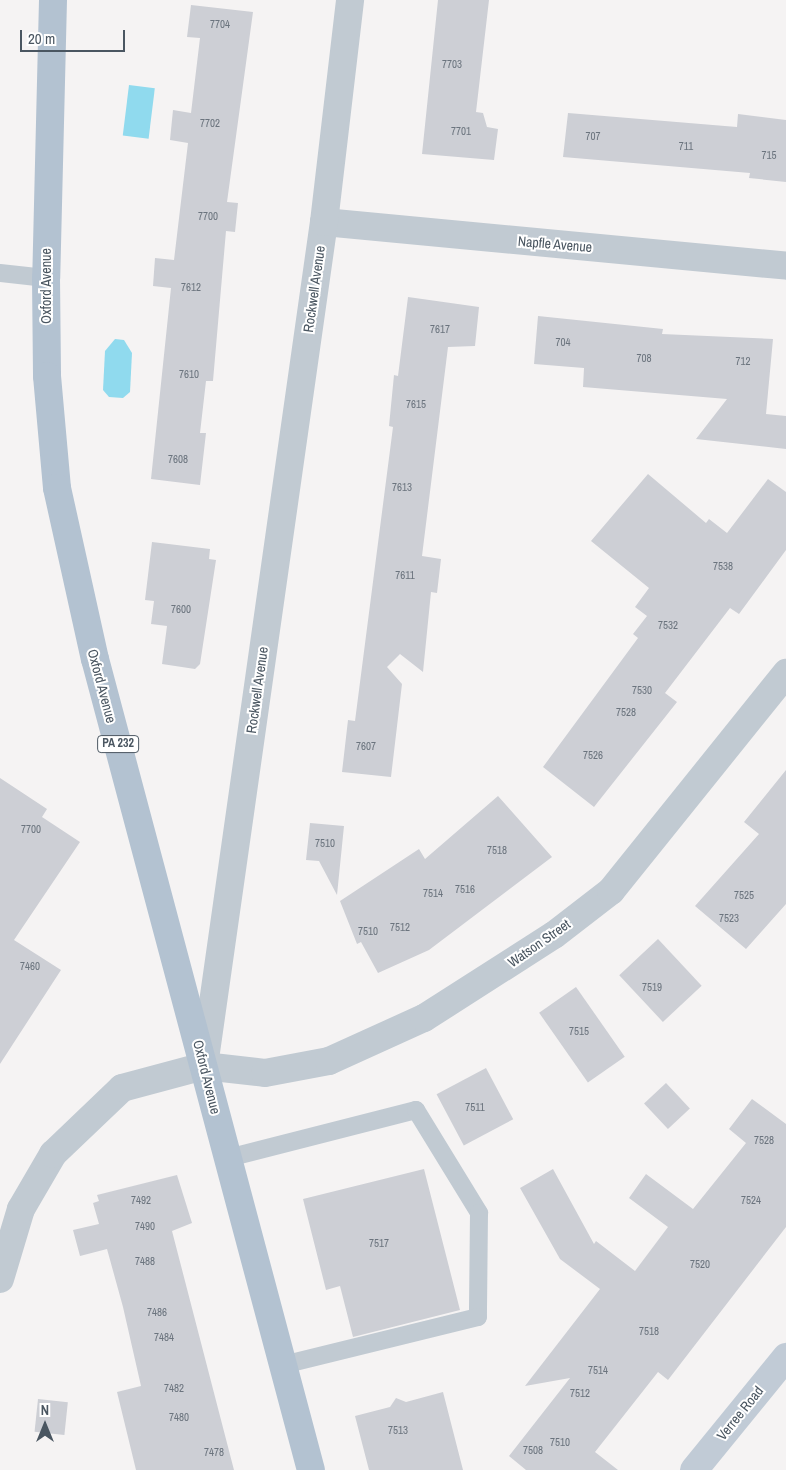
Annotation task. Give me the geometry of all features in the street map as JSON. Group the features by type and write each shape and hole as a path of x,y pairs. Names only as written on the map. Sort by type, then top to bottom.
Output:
{"main road":[{"name":"Oxford Avenue","path":"53,0 46,278 51,434 70,562 311,1470"},
{"name":"Verree Road","path":"694,1470 786,1357"}],"street":[{"name":"Rockwell Avenue","path":"204,1066 324,222 350,0"},
{"name":"Napfle Avenue","path":"324,222 786,266"},
{"name":"Watson Street","path":"204,1066 265,1074 329,1061 424,1018 554,935 611,891 786,673"},
{"path":"0,1279 22,1209 53,1154 91,1113 122,1088 204,1066"}],"lane":[{"path":"0,273 46,278"},
{"path":"228,1158 416,1110 479,1213 478,1317 283,1365"}],"water":[{"path":"129,85 155,88 149,139 123,136"},
{"path":"115,339 124,340 132,353 130,392 123,398 109,397 103,390 105,351"}],"building":[{"path":"438,0 489,0 476,112 483,113 487,127 498,129 494,160 422,154"},
{"path":"191,5 253,12 227,202 238,203 235,232 226,231 213,381 206,381 200,433 206,433 200,485 151,479 171,288 153,286 155,258 174,260 188,143 170,140 173,110 191,113 200,38 187,37"},
{"path":"568,113 737,127 738,114 786,120 786,182 749,178 750,173 563,157"},
{"path":"408,297 479,307 475,346 448,347 422,556 441,559 437,593 431,592 423,672 400,654 387,667 402,684 391,777 342,772 348,720 355,721 393,427 389,426 394,375 398,376"},
{"path":"538,316 663,329 662,334 773,339 766,414 786,416 786,449 696,439 727,399 583,387 584,368 534,364"},
{"path":"648,474 706,523 709,519 727,533 768,479 786,492 786,550 739,614 730,608 665,693 677,702 594,807 543,767 638,638 633,634 647,616 635,607 649,588 591,541"},
{"path":"152,542 210,549 209,559 216,560 200,664 195,669 162,664 167,626 151,624 154,601 145,600"},
{"path":"786,770 786,904 746,949 695,906 759,834 744,822"},
{"path":"0,778 47,809 42,817 80,842 14,940 61,970 0,1064"},
{"path":"498,796 552,857 429,950 378,973 361,942 357,944 340,901 419,849 425,859"},
{"path":"310,823 344,826 337,895 319,861 306,860"},
{"path":"658,939 702,986 663,1022 619,975"},
{"path":"576,987 625,1057 588,1082 539,1013"},
{"path":"486,1068 513,1119 464,1146 437,1094"},
{"path":"666,1083 690,1109 668,1129 644,1103"},
{"path":"752,1099 786,1124 786,1227 668,1380 658,1372 595,1452 618,1470 526,1470 509,1456 570,1378 525,1386 600,1289 560,1259 520,1188 553,1169 594,1244 596,1241 635,1271 668,1227 629,1198 646,1174 693,1209 746,1143 729,1129"},
{"path":"424,1169 460,1310 353,1337 340,1286 326,1290 303,1199"},
{"path":"177,1175 192,1223 172,1231 234,1470 136,1470 117,1392 141,1386 123,1307 107,1249 80,1256 73,1230 99,1224 93,1203 99,1201 97,1195"},
{"path":"443,1392 463,1470 369,1470 355,1416 390,1407 396,1398 406,1402"},
{"path":"38,1399 68,1402 64,1435 35,1432"}]}
